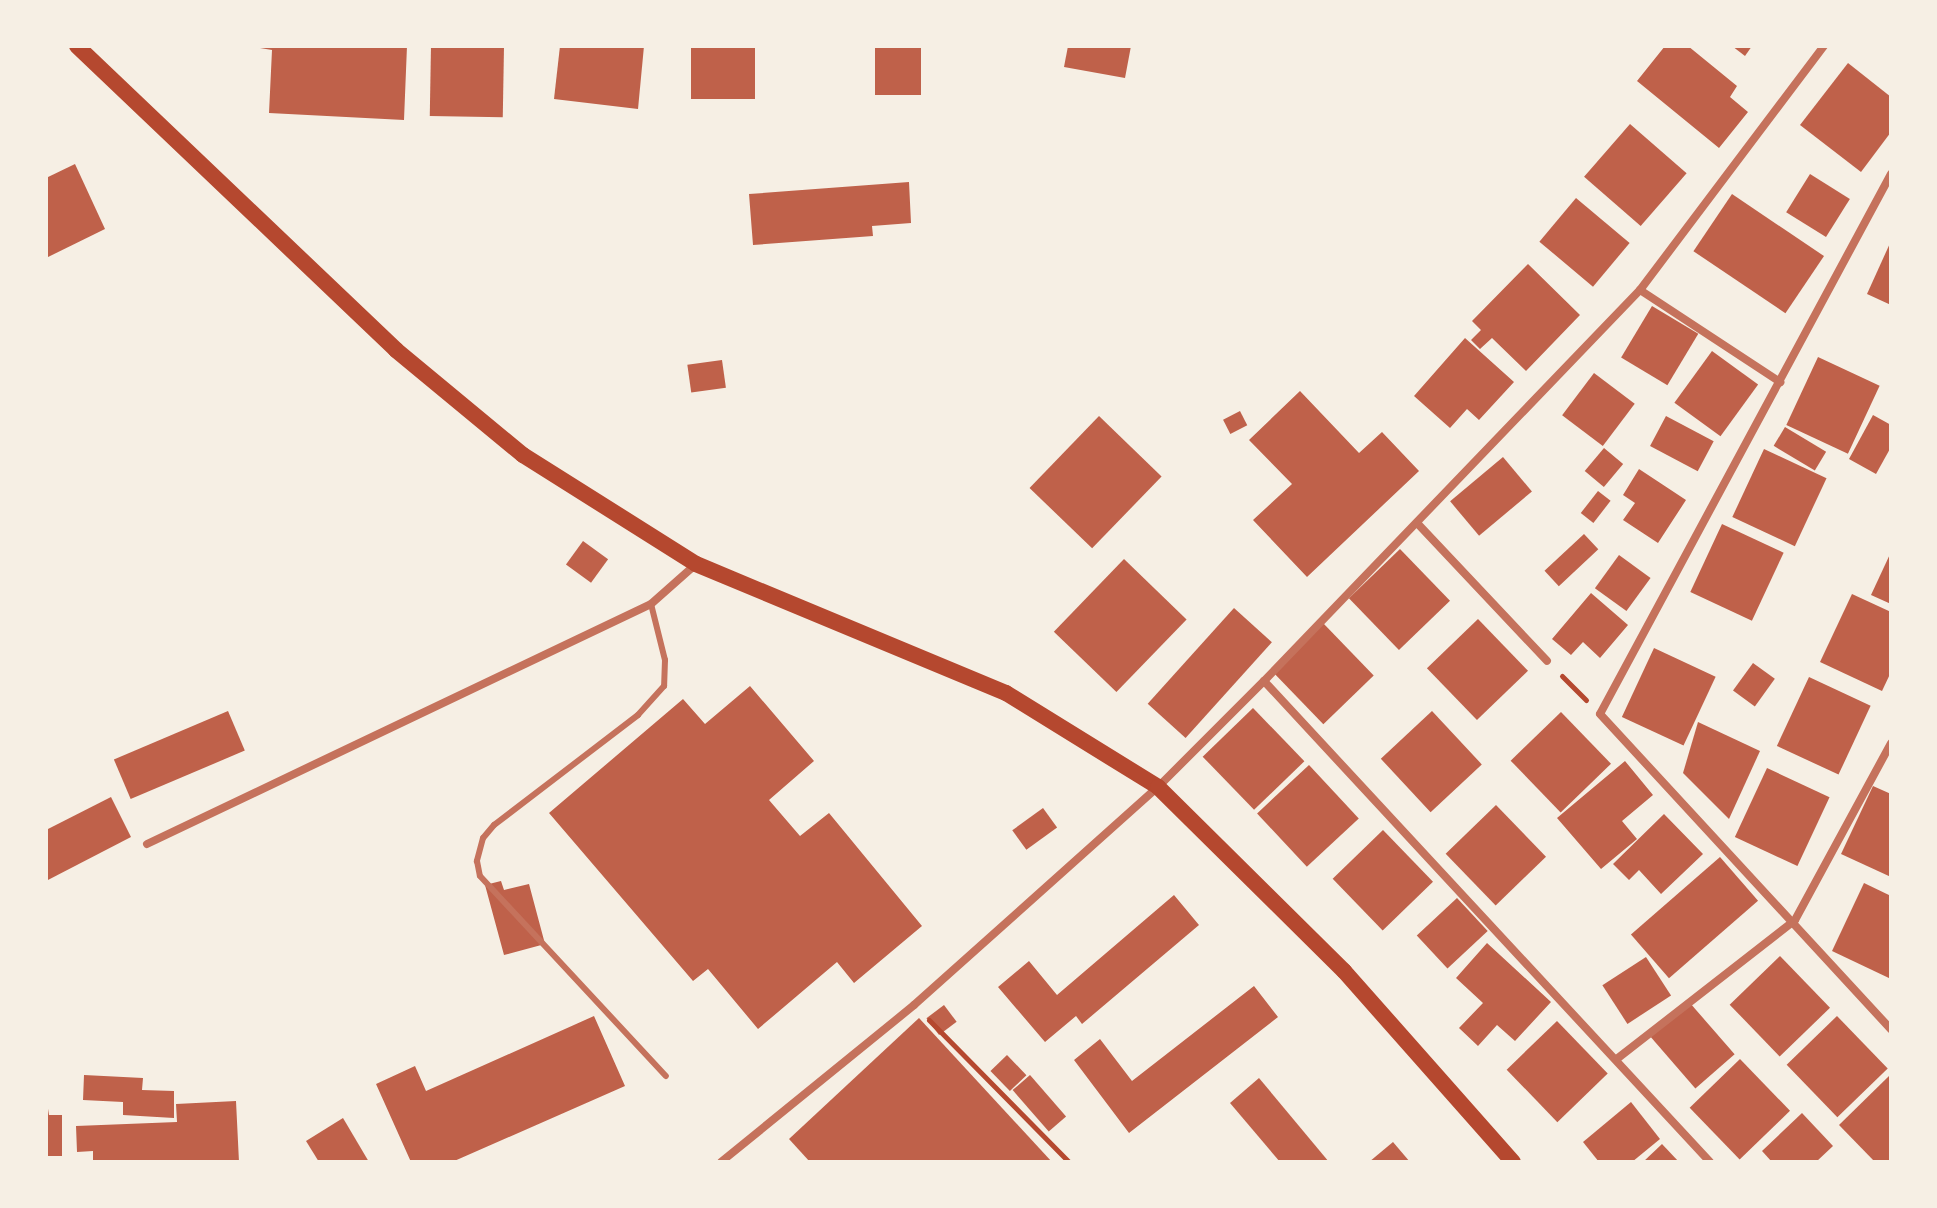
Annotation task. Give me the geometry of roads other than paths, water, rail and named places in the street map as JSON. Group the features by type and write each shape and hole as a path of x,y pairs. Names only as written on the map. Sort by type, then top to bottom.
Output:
{"main road":[{"path":"77,46 396,350 523,455 696,564 1006,693 1158,787 1344,971 1513,1162"}],"street":[{"path":"721,1162 914,1005 1158,787 1264,681 1640,290 1824,46"},
{"path":"1891,174 1600,714 1795,920 1891,1029"},
{"path":"1640,290 1780,382"},
{"path":"1418,524 1547,661"},
{"path":"147,844 651,604 696,564"},
{"path":"1264,681 1618,1058 1710,1162"},
{"path":"1618,1058 1795,920 1891,743"}],"lane":[{"path":"651,604 665,660 664,686 638,715 494,825 483,838 477,861 480,876 666,1076"}]}
